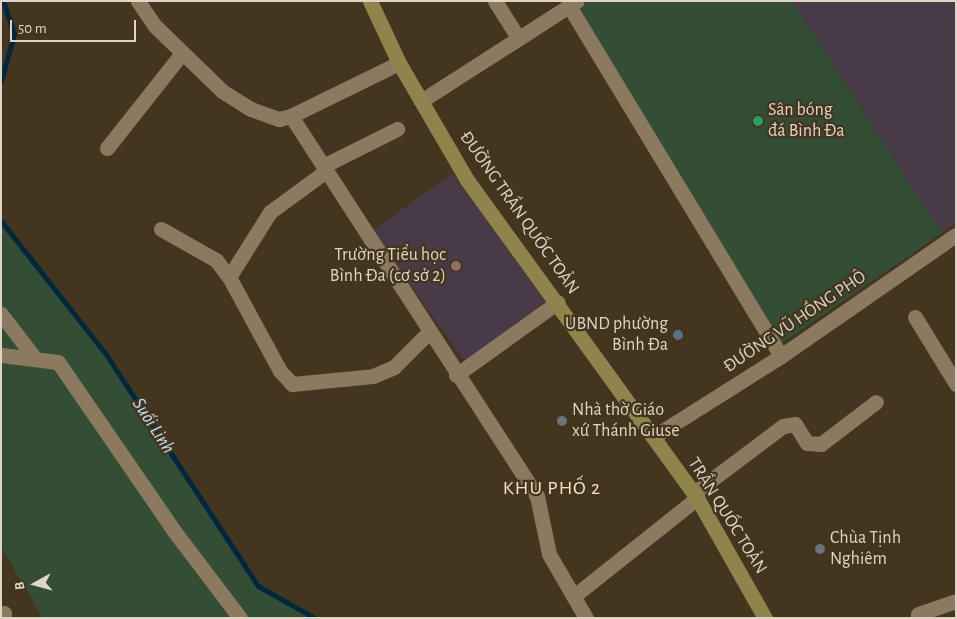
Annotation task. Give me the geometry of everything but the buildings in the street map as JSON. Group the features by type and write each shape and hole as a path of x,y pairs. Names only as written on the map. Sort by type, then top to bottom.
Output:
{"main road":[{"name":"ĐƯỜNG TRẦN QUỐC TOẢN","path":"370,1 399,63 467,180 558,302 653,437"},
{"name":"TRẦN QUỐC TOẢN","path":"653,437 695,495 765,618"}],"street":[{"path":"138,1 182,53 222,91 251,109 279,118 291,116 399,63"},
{"path":"495,1 518,36"},
{"path":"421,101 518,36 573,4 782,356"},
{"path":"107,148 182,53"},
{"path":"291,116 428,333 537,496 549,554 586,618"},
{"path":"229,277 270,212 325,168 397,129"},
{"path":"161,230 216,260 229,277 280,371 292,384 357,379 389,371 428,333"},
{"name":"ĐƯỜNG VŨ HỒNG PHÔ","path":"653,437 782,356 956,235"},
{"path":"456,376 558,302"},
{"path":"1,314 34,357"},
{"path":"915,317 956,384"},
{"path":"1,355 34,357 58,362 174,531 240,618"},
{"path":"574,596 695,495 783,426 795,424 807,443 821,444 876,402"},
{"path":"920,618 918,614 956,601"}],"shaded area":[{"path":"792,1 956,1 956,223 942,233"},
{"name":"Trường Tiểu học Bình Đa (cơ sở 2)","path":"452,173 546,302 465,361 371,232"}],"green space":[{"name":"Sân bóng đá Bình Đa","path":"590,1 792,1 942,233 782,343 577,9"},
{"path":"1,221 105,353 258,586 315,618 43,618 1,547"}],"waterway":[{"name":"Suối Linh","path":"1,81 14,34 3,1"},
{"name":"Suối Linh","path":"1,221 105,353 258,586 315,618"}],"place":[{"name":"Sân bóng đá Bình Đa","path":"758,121"},
{"name":"Trường Tiểu học Bình Đa (cơ sở 2)","path":"456,266"},
{"name":"UBND phường Bình Đa","path":"678,335"},
{"name":"Nhà thờ Giáo xứ Thánh Giuse","path":"562,421"},
{"name":"Chùa Tịnh Nghiêm","path":"820,549"}],"district":[{"name":"KHU PHỐ 2","path":"552,488"}]}
